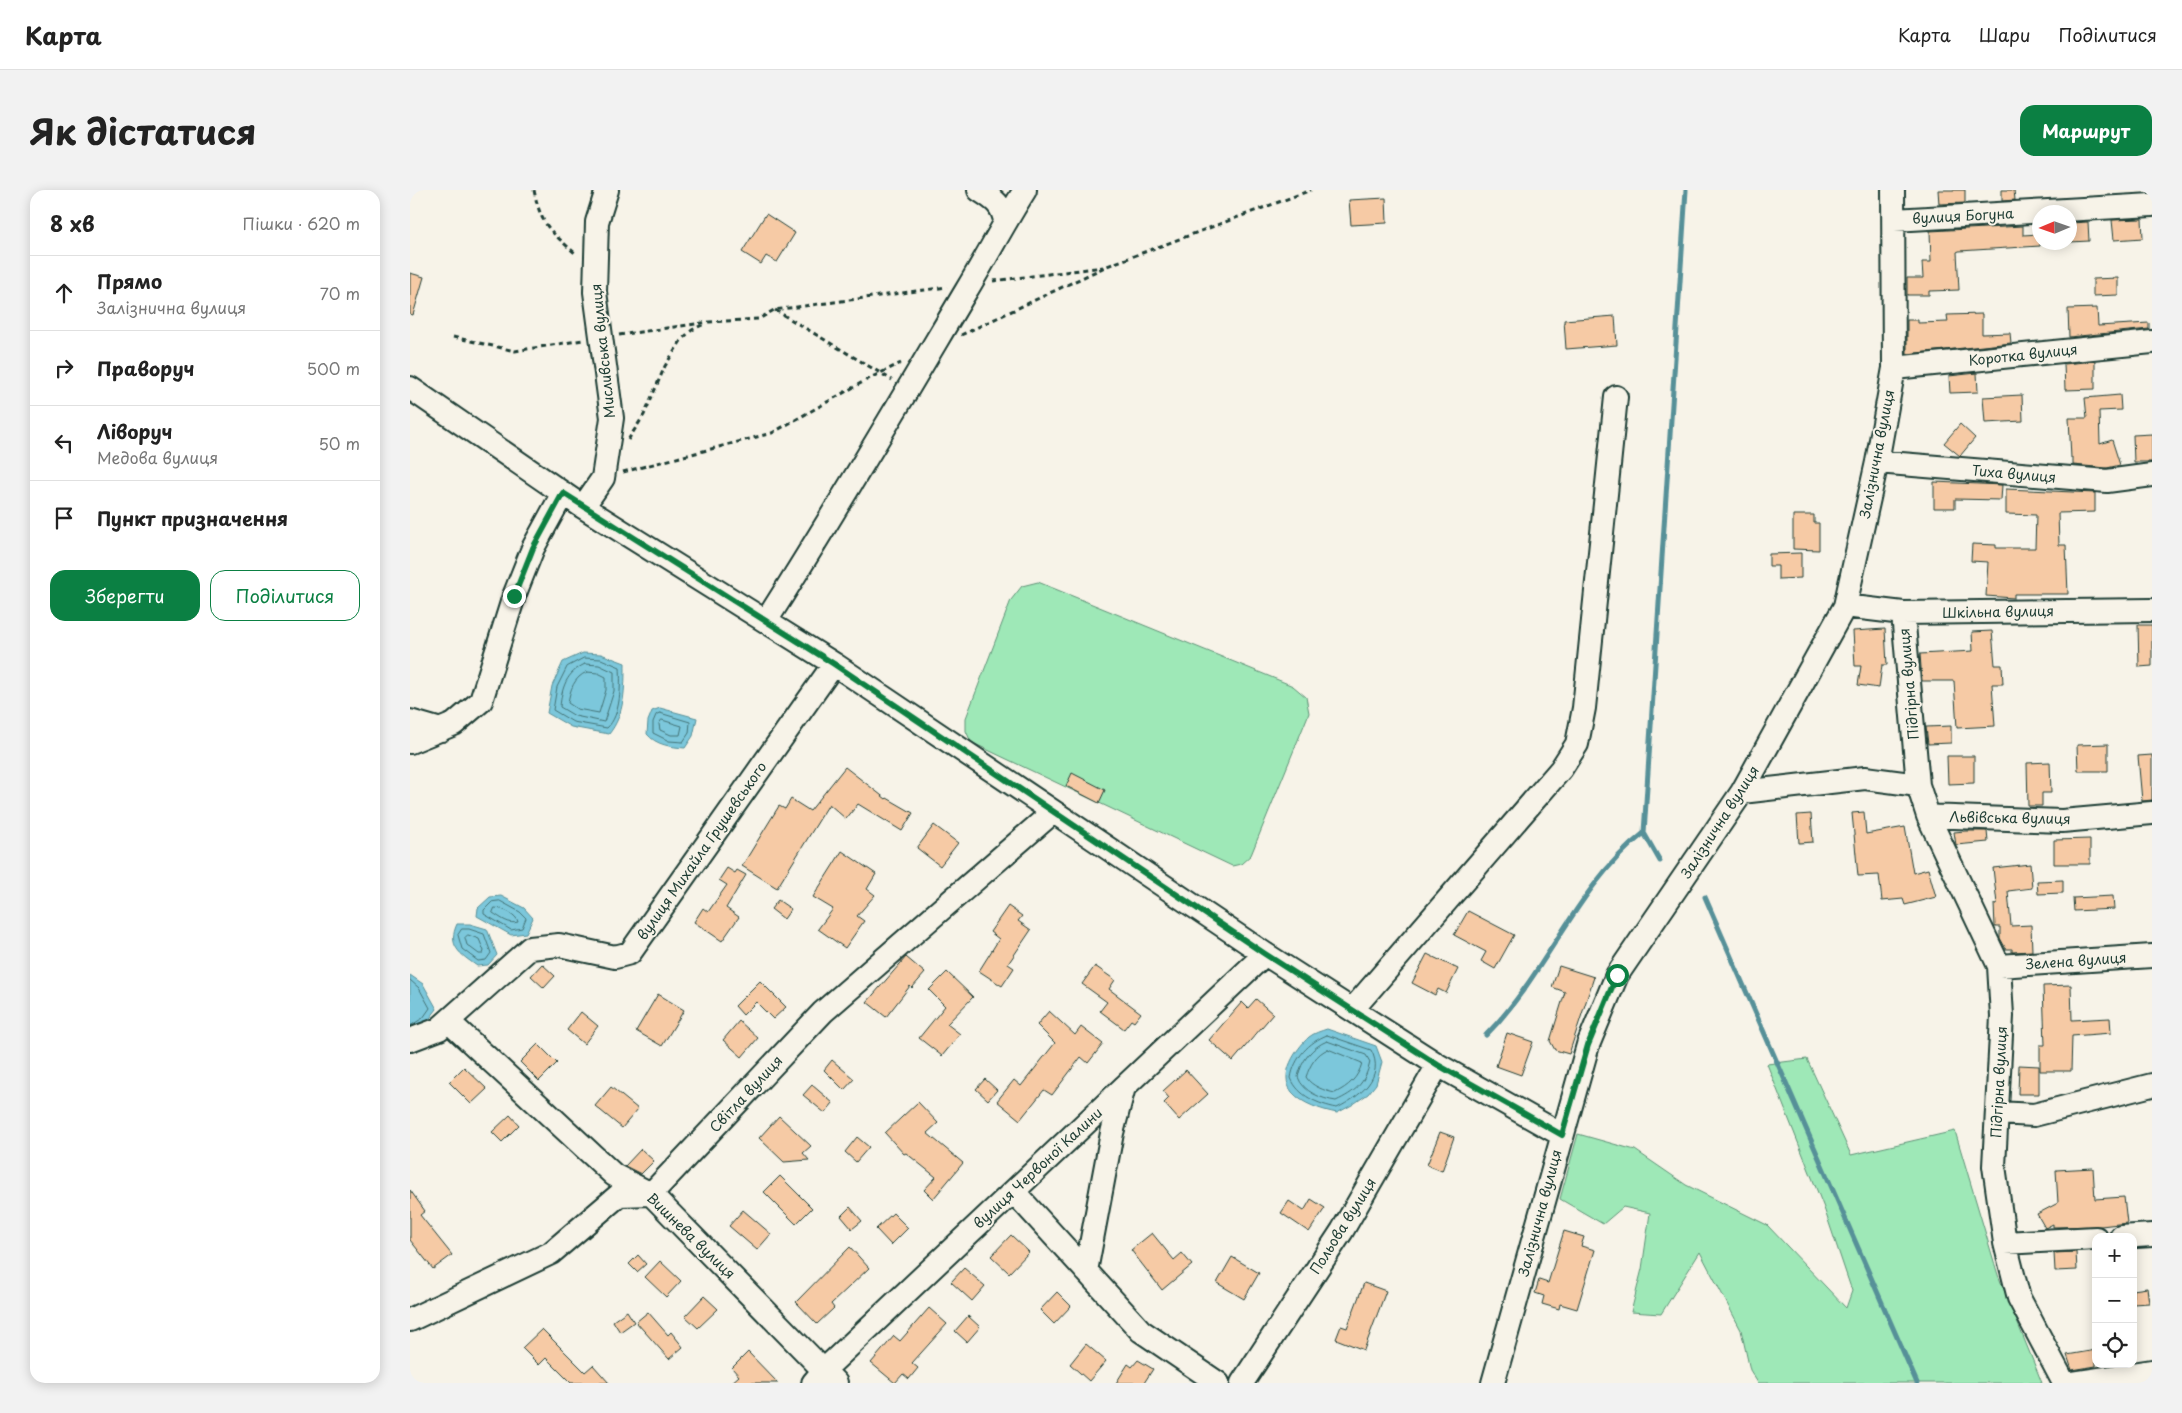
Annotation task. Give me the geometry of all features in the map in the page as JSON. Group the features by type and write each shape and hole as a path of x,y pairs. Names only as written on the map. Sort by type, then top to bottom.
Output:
{"street":[{"name":"Мисливська вулиця","path":"583,507 603,478 612,418 595,292 597,222 607,190"},
{"path":"979,190 994,200 1003,210 1005,221"},
{"path":"766,621 908,389 1005,221 1025,190"},
{"name":"Залізнична вулиця","path":"1494,1383 1588,1045 1617,975 1742,792 1845,606 1877,462 1894,368 1893,190"},
{"name":"вулиця Богуна","path":"1894,220 2152,205"},
{"name":"Коротка вулиця","path":"1894,368 2152,342"},
{"path":"410,388 583,507 834,664 1052,813 1265,954 1438,1065 1562,1135"},
{"path":"1352,1010 1561,769 1577,744 1584,708 1616,397"},
{"name":"Тиха вулиця","path":"1877,462 2107,481 2152,475"},
{"path":"410,742 454,724 482,701 514,596 533,548 563,493"},
{"name":"Шкільна вулиця","path":"1845,606 1903,613 2152,610"},
{"name":"Підгірна вулиця","path":"1903,613 1918,785 1928,816 1999,966 2002,1016 1994,1166 2005,1243 2019,1298 2064,1383"},
{"name":"вулиця Михайла Грушевського","path":"410,1040 439,1029 530,948 559,945 615,957 630,953 834,664"},
{"path":"410,721 441,730"},
{"path":"1742,792 1865,778 1918,785"},
{"name":"Світла вулиця","path":"651,1194 824,1012 1052,813"},
{"name":"Львівська вулиця","path":"1928,816 2062,821 2152,813"},
{"name":"вулиця Червоної Калини","path":"825,1379 1014,1192 1265,954"},
{"name":"Зелена вулиця","path":"1999,966 2152,956"},
{"name":"Вишнева вулиця","path":"448,1021 614,1175 651,1194 825,1379"},
{"name":"Польова вулиця","path":"1242,1383 1342,1231 1438,1065"},
{"path":"1998,1113 2034,1115 2152,1085"},
{"path":"1086,1271 1112,1133 1124,1087"},
{"path":"1014,1192 1141,1331 1218,1383"},
{"path":"410,1320 551,1253 619,1196 651,1194"},
{"path":"2137,1236 2152,1235"},
{"path":"2005,1243 2092,1238"},
{"path":"2072,1383 2152,1371"}],"path":[{"path":"534,190 540,216 547,229 578,256"},
{"path":"453,336 515,351 709,322 759,319 774,310 1107,266"},
{"path":"774,310 908,389"},
{"path":"624,446 644,415 665,366 682,339 692,330 709,322"}],"green space":[{"path":"1038,582 1293,686 1306,697 1309,713 1251,855 1241,864 1232,866 971,742 966,731 966,718 1011,600 1022,586"},
{"path":"1807,1059 1851,1155 1955,1131 1998,1275 2042,1383 1758,1383 1750,1370 1741,1330 1700,1252 1661,1314 1631,1312 1642,1269 1650,1213 1623,1207 1603,1224 1560,1199 1578,1134 1635,1150 1686,1185 1767,1225 1846,1308 1852,1291 1824,1208 1767,1064"}],"water":[{"path":"583,653 601,654 625,663 621,709 609,734 571,727 547,713 552,686 563,662"},
{"path":"660,708 697,718 693,736 685,748 659,743 647,734 648,721 652,711"},
{"path":"501,896 524,908 533,918 526,933 511,935 477,916 478,908 490,897"},
{"path":"457,924 470,924 487,929 497,955 488,965 477,966 457,949 454,944 454,932"},
{"path":"410,975 423,984 437,1009 427,1022 410,1031"},
{"path":"1327,1029 1376,1046 1382,1062 1376,1084 1368,1094 1337,1113 1301,1100 1292,1092 1287,1078 1290,1063 1299,1048 1311,1036"}],"building":[{"path":"1938,190 1965,190 1965,203 1939,204"},
{"path":"2002,190 2014,190 2015,200 2002,201"},
{"path":"1386,198 1387,223 1351,225 1349,200"},
{"path":"766,214 795,233 777,262 766,256 761,264 742,252"},
{"path":"2142,219 2143,238 2114,240 2112,220"},
{"path":"2088,222 2089,241 2077,242 2077,223"},
{"path":"2023,226 2023,235 2032,234 2032,246 1959,251 1957,252 1959,290 1929,291 1929,295 1907,295 1907,278 1923,278 1922,262 1931,262 1930,231"},
{"path":"410,273 424,277 413,315 410,314"},
{"path":"2118,278 2118,295 2093,296 2093,279"},
{"path":"2097,308 2098,326 2149,323 2149,329 2069,337 2068,309"},
{"path":"1982,314 1982,334 2010,333 2011,343 1907,354 1907,320 1918,320 1918,323 1948,322 1947,315"},
{"path":"1615,316 1617,345 1566,349 1564,320"},
{"path":"2095,361 2095,389 2065,390 2064,364"},
{"path":"1977,373 1978,392 1950,393 1949,376"},
{"path":"2022,395 2023,421 1985,423 1983,397"},
{"path":"2120,395 2121,410 2099,411 2100,444 2112,440 2120,465 2107,468 2073,465 2069,418 2087,418 2085,398"},
{"path":"1960,424 1975,438 1960,456 1944,443"},
{"path":"2152,434 2152,462 2134,462 2133,435"},
{"path":"1934,482 2002,485 2001,500 1955,499 1955,508 1934,508"},
{"path":"2006,489 2095,493 2095,512 2058,513 2059,545 2066,545 2068,594 2014,594 2014,598 1986,596 1988,562 1971,561 1972,544 1996,545 1996,548 2035,548 2036,515 2006,514"},
{"path":"1793,515 1814,515 1814,523 1819,523 1819,550 1793,549"},
{"path":"1801,553 1801,578 1778,579 1778,566 1769,566 1769,554"},
{"path":"2138,625 2152,625 2152,666 2139,667"},
{"path":"1885,629 1887,665 1882,665 1879,688 1858,685 1861,666 1855,666 1853,631"},
{"path":"1992,631 1995,665 2002,665 2003,684 1992,684 1995,726 1957,728 1954,681 1922,681 1920,654 1973,651 1972,632"},
{"path":"1951,726 1951,743 1928,744 1926,727"},
{"path":"2108,744 2108,771 2078,771 2077,745"},
{"path":"2152,755 2152,800 2142,801 2138,756"},
{"path":"1947,756 1974,756 1974,783 1948,784"},
{"path":"2050,762 2051,793 2042,793 2042,806 2028,806 2027,763"},
{"path":"845,767 886,799 913,813 902,831 858,804 846,819 829,804 777,888 742,866 779,806 785,809 791,799 810,811"},
{"path":"1072,773 1105,790 1099,803 1066,786"},
{"path":"1864,812 1866,834 1905,827 1913,873 1928,869 1936,897 1905,905 1903,899 1882,901 1879,875 1858,876 1852,813"},
{"path":"1811,814 1813,842 1799,843 1797,815"},
{"path":"934,825 958,843 940,866 917,848"},
{"path":"1987,831 1988,842 1956,845 1954,832"},
{"path":"2090,839 2090,864 2054,864 2054,840"},
{"path":"842,851 876,874 867,889 875,895 857,916 864,921 845,948 818,929 833,909 813,897"},
{"path":"2030,864 2032,888 2008,891 2011,926 2031,925 2032,951 2012,952 2012,949 2006,949 2000,938 2000,927 1995,927 1994,904 1997,904 1993,868"},
{"path":"727,868 735,873 737,870 746,875 726,908 739,917 722,941 694,922 703,908 708,912 727,885 719,880"},
{"path":"2063,880 2063,893 2038,894 2037,881"},
{"path":"2113,896 2114,909 2074,911 2073,898"},
{"path":"778,900 791,909 784,919 771,909"},
{"path":"1008,906 1022,916 1018,921 1031,930 1008,964 1014,968 1002,986 979,971 999,939 990,932"},
{"path":"1468,911 1514,935 1495,969 1481,961 1486,952 1454,935"},
{"path":"1427,954 1458,969 1446,993 1438,989 1435,995 1412,983"},
{"path":"906,957 925,973 912,988 910,986 886,1017 867,1002"},
{"path":"542,964 555,976 544,988 531,976"},
{"path":"1095,966 1115,980 1109,989 1141,1013 1134,1022 1131,1020 1124,1029 1100,1011 1107,1002 1082,984"},
{"path":"1559,966 1594,977 1569,1054 1555,1050 1550,1041 1565,992 1552,987"},
{"path":"947,972 973,997 947,1024 960,1034 942,1056 919,1038 945,1006 929,990"},
{"path":"760,981 786,1007 773,1019 756,1002 743,1015 735,1006"},
{"path":"2071,985 2072,1020 2110,1018 2111,1033 2072,1036 2071,1071 2040,1071 2040,1045 2045,1045 2043,986"},
{"path":"658,994 684,1010 662,1046 636,1031"},
{"path":"1256,999 1273,1014 1233,1061 1209,1040 1242,1002 1248,1008"},
{"path":"1049,1011 1075,1035 1081,1027 1103,1044 1088,1063 1081,1057 1052,1095 1044,1090 1020,1120 997,1101 1014,1080 1021,1086 1055,1043 1037,1025"},
{"path":"581,1012 598,1026 584,1044 567,1030"},
{"path":"739,1021 758,1038 742,1057 723,1040"},
{"path":"1507,1033 1533,1042 1521,1075 1496,1066"},
{"path":"538,1044 557,1063 539,1081 520,1062"},
{"path":"832,1060 854,1079 844,1090 824,1070"},
{"path":"2019,1065 2039,1066 2039,1094 2018,1094"},
{"path":"464,1067 487,1089 471,1104 449,1082"},
{"path":"1186,1070 1208,1094 1179,1120 1164,1103 1169,1098 1163,1091"},
{"path":"985,1079 997,1090 988,1100 976,1089"},
{"path":"812,1085 833,1103 825,1113 803,1095"},
{"path":"611,1087 638,1109 622,1128 595,1106"},
{"path":"918,1102 938,1123 927,1133 963,1163 933,1199 924,1190 936,1177 906,1153 904,1154 885,1133"},
{"path":"510,1115 519,1125 502,1142 492,1132"},
{"path":"779,1116 811,1146 803,1153 809,1160 784,1162 759,1138"},
{"path":"1440,1132 1454,1137 1442,1171 1427,1165"},
{"path":"857,1137 869,1147 856,1162 845,1152"},
{"path":"641,1149 654,1161 641,1174 625,1166"},
{"path":"2093,1168 2095,1199 2124,1197 2127,1223 2101,1226 2053,1227 2053,1224 2045,1228 2037,1214 2058,1203 2056,1170"},
{"path":"780,1176 812,1208 796,1224 764,1192"},
{"path":"410,1190 425,1211 420,1215 452,1255 433,1269 410,1240"},
{"path":"1311,1199 1325,1208 1309,1232 1281,1213 1289,1201 1304,1211"},
{"path":"850,1207 862,1221 852,1229 841,1216"},
{"path":"743,1210 771,1234 757,1250 729,1226"},
{"path":"893,1213 908,1228 891,1245 876,1229"},
{"path":"1564,1231 1584,1237 1581,1246 1595,1250 1577,1309 1560,1304 1559,1309 1542,1304 1544,1296 1535,1293 1539,1280 1548,1283"},
{"path":"1152,1233 1174,1260 1182,1253 1192,1265 1162,1290 1131,1250"},
{"path":"1011,1235 1029,1252 1009,1273 991,1256"},
{"path":"850,1247 869,1268 831,1304 834,1308 817,1324 796,1302"},
{"path":"2076,1252 2077,1270 2055,1271 2054,1253"},
{"path":"638,1255 646,1264 637,1272 629,1264"},
{"path":"1232,1257 1259,1273 1244,1299 1217,1283"},
{"path":"660,1261 681,1281 666,1297 645,1277"},
{"path":"964,1268 985,1286 972,1301 951,1282"},
{"path":"1364,1283 1386,1291 1364,1350 1336,1339 1341,1326 1347,1328"},
{"path":"2147,1288 2149,1303 2137,1304 2137,1289"},
{"path":"1057,1292 1071,1306 1054,1324 1040,1310"},
{"path":"704,1296 718,1309 698,1328 685,1316"},
{"path":"929,1308 947,1324 912,1363 918,1368 909,1379 903,1374 895,1383 871,1363 894,1336 900,1341"},
{"path":"627,1311 634,1322 620,1332 613,1321"},
{"path":"648,1312 668,1335 671,1332 683,1347 669,1359 636,1322"},
{"path":"968,1316 980,1327 967,1342 955,1331"},
{"path":"542,1329 585,1372 593,1365 609,1383 571,1383 546,1358 539,1365 522,1348"},
{"path":"1086,1344 1106,1361 1089,1381 1070,1364"},
{"path":"2092,1351 2092,1367 2072,1370 2067,1355"},
{"path":"748,1352 778,1383 731,1383 739,1376 732,1368"},
{"path":"1138,1360 1153,1369 1144,1383 1116,1383 1128,1364 1132,1367"}],"waterway":[{"path":"1660,861 1644,833 1686,190"},
{"path":"1486,1035 1527,985 1599,879 1620,855 1644,833"},
{"path":"1705,897 1917,1383"}],"route":[{"path":"514,596 533,548 563,493 834,664 1052,813 1265,954 1438,1065 1562,1135 1588,1045 1617,975"}]}
